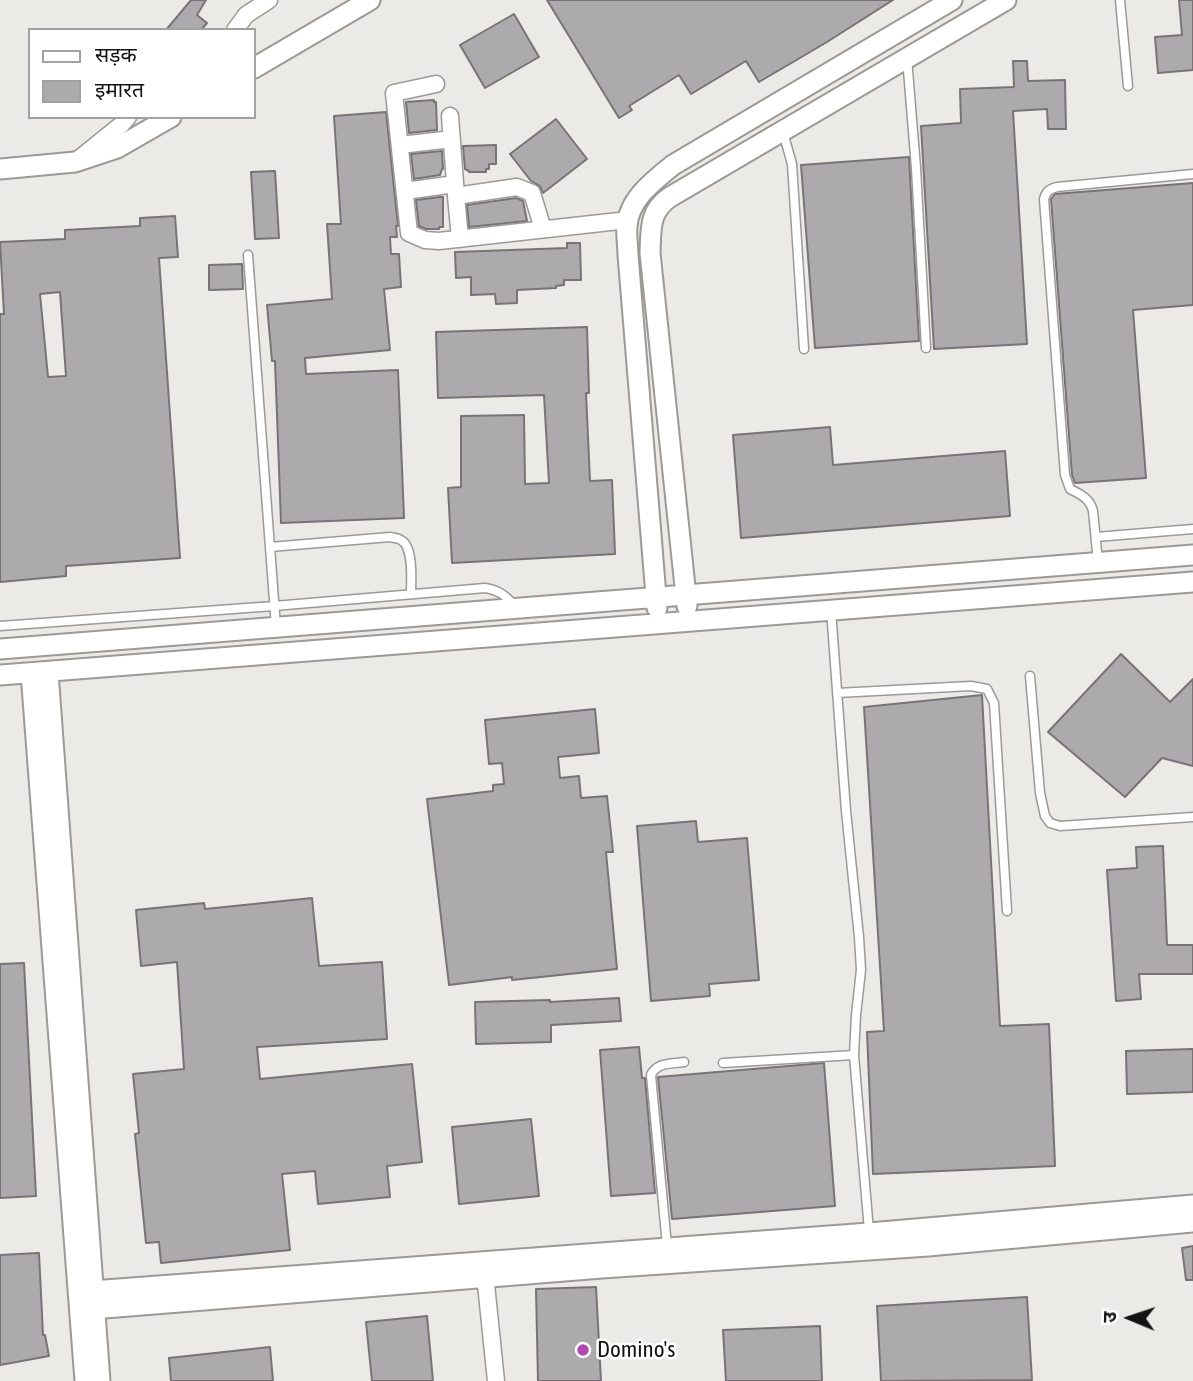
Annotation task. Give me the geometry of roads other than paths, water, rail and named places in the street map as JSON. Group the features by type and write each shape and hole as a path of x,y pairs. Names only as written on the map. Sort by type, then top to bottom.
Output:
{"street":[{"path":"236,28 246,15 269,0"},
{"path":"256,67 370,0"},
{"path":"657,623 626,225 630,214 640,195 673,165 952,0"},
{"path":"688,621 650,253 654,215 661,203 1006,0"},
{"path":"436,84 394,93 409,233 425,240 439,241 543,229 630,214 654,215"},
{"path":"450,116 460,239"},
{"path":"75,162 126,119"},
{"path":"0,169 75,162 117,148 168,119"},
{"path":"400,145 452,139"},
{"path":"405,191 517,187 532,194 543,229"},
{"path":"0,649 1193,555"},
{"path":"0,676 1193,582"},
{"path":"37,647 87,1301 100,1381"},
{"path":"484,1269 667,1248 1193,1206"},
{"path":"87,1301 484,1269 901,1248 1193,1222"},
{"path":"484,1269 496,1381"},
{"path":"85,1381 87,1301"}],"lane":[{"path":"1120,0 1128,86"},
{"path":"907,58 926,348"},
{"path":"783,132 792,164 804,349"},
{"path":"1098,562 1091,503 1083,495 1070,489 1065,475 1045,193 1056,187 1193,174"},
{"path":"248,256 276,627"},
{"path":"1096,537 1193,529"},
{"path":"270,547 390,537 401,540 407,545 410,558 411,594"},
{"path":"0,626 485,588 497,590 517,608"},
{"path":"831,610 861,970 854,1055 869,1233"},
{"path":"1030,676 1040,793 1045,816 1050,824 1193,817"},
{"path":"837,693 971,686 987,689 994,703 1007,911"},
{"path":"723,1063 854,1055"},
{"path":"667,1248 651,1075 659,1065 684,1062"}],"place":[{"name":"Domino's","path":"583,1350"}]}
